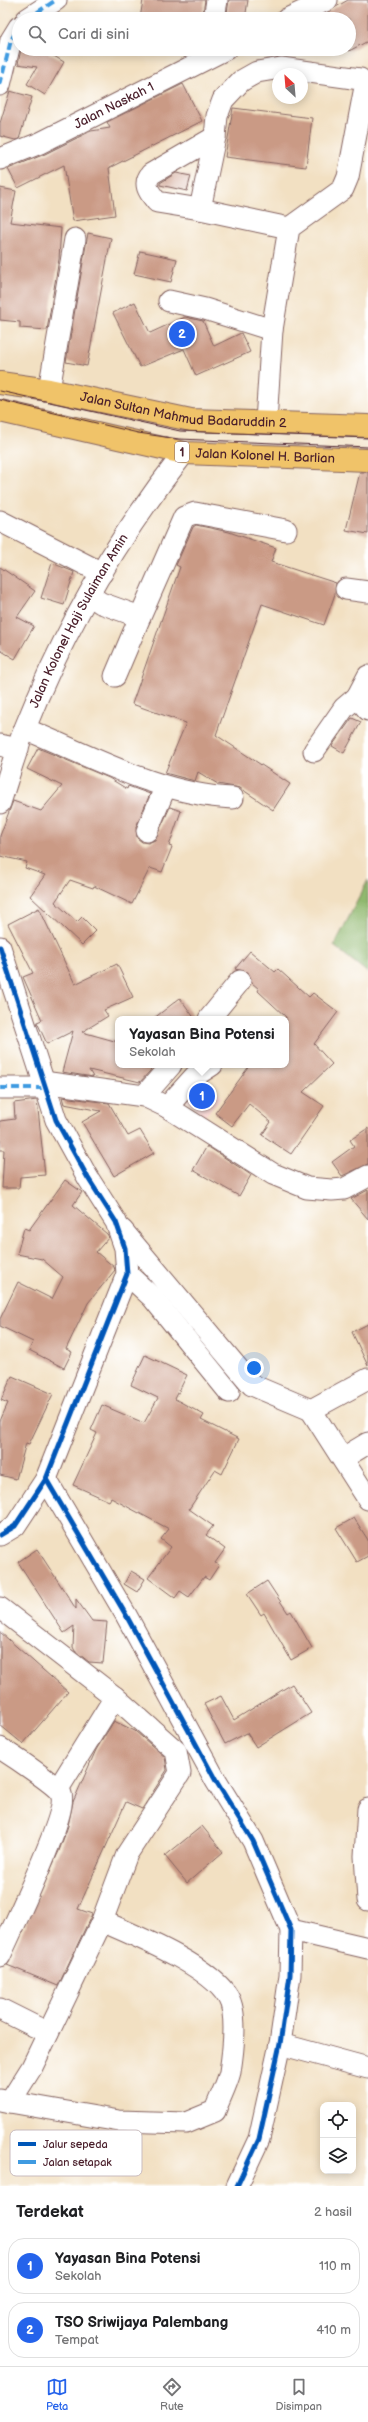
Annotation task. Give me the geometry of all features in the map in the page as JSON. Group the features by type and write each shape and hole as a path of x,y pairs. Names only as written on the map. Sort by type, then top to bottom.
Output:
{"highway":[{"name":"Jalan Sultan Mahmud Badaruddin 2","path":"0,383 49,390 191,420 368,426"},
{"name":"Jalan Kolonel H. Barlian","path":"0,411 184,453 368,460"}],"street":[{"path":"38,12 56,0"},
{"path":"215,12 218,0"},
{"path":"298,10 327,0"},
{"path":"0,85 12,38"},
{"name":"Jalan Naskah 1","path":"0,159 40,142 204,56"},
{"path":"200,208 215,137 217,116 223,100 241,81 257,72 282,68 360,79 364,82 365,87 348,177 343,189 289,228 272,330 266,422"},
{"path":"215,137 151,174 148,178 148,190 157,202 200,208 289,228"},
{"path":"49,390 75,239"},
{"path":"170,301 205,309 272,330"},
{"name":"Jalan Kolonel Haji Sulaiman Amin","path":"0,803 9,747 25,729 46,679 102,573 150,496 184,453"},
{"path":"115,676 184,517 195,513 286,530"},
{"path":"0,521 102,573"},
{"path":"346,588 368,592"},
{"path":"89,596 101,603 140,617"},
{"path":"314,751 344,708 362,703 368,676"},
{"path":"25,729 165,788 199,796 233,798"},
{"path":"147,830 165,788"},
{"path":"0,947 56,1120 88,1178 116,1222 158,1275 252,1385 311,1410 368,1499"},
{"path":"211,1016 240,981"},
{"path":"144,1096 168,1068"},
{"path":"167,1107 195,1076 207,1068"},
{"path":"0,1088 44,1085 144,1096 167,1107 273,1174 307,1188 332,1190 344,1189 368,1176"},
{"path":"0,1546 7,1531 46,1479 127,1274 124,1248 116,1222"},
{"path":"127,1274 152,1297 229,1392"},
{"path":"311,1410 368,1379"},
{"path":"343,1458 368,1444"},
{"path":"46,1479 126,1615 216,1781 253,1841 291,1930 290,1975 280,2044 260,2139 237,2186"},
{"path":"0,1608 115,1697 176,1751 180,1773 127,1854 102,1921 32,2066 5,2101 119,2121 186,2123 215,2111 230,2073 234,2017 228,1997 212,1978 156,1946 102,1921"},
{"path":"58,1789 115,1697"},
{"path":"0,1748 58,1789 63,1801 58,1819 0,1956"},
{"path":"368,1808 365,1856 368,1900"},
{"path":"291,1930 368,1948"},
{"path":"0,2009 48,2033"},
{"path":"280,2044 368,2068"}],"shaded area":[{"path":"201,1076 222,1097 204,1117 182,1096"}],"green space":[{"path":"368,880 368,973 334,946"}],"building":[{"path":"143,0 205,0 203,12 141,12"},
{"path":"229,0 248,0 246,12 227,12"},
{"path":"348,0 368,0 368,41 356,47 356,12 327,12"},
{"path":"20,56 54,56 64,62 45,95 27,84 37,67 18,64"},
{"path":"183,84 202,121 109,168 115,215 73,221 64,165 18,188 8,169 45,154 91,131 110,128 107,122"},
{"path":"10,91 32,97 19,139 15,140 0,136 0,123"},
{"path":"233,108 312,118 306,167 225,157"},
{"path":"176,173 191,176 187,191 160,185 160,183"},
{"path":"0,188 16,191 10,222 61,228 59,259 47,330 20,328 20,322 0,320"},
{"path":"88,233 111,238 87,366 66,362"},
{"path":"140,251 177,259 171,282 134,274"},
{"path":"135,302 150,333 185,317 203,321 214,346 241,333 250,352 196,376 184,349 140,367 113,313"},
{"path":"360,472 368,472 368,534 346,530"},
{"path":"196,525 229,532 276,548 271,562 336,583 335,594 324,625 262,604 216,735 290,784 273,810 240,788 218,784 198,772 195,781 165,773 186,723 132,704 180,567 176,565 193,527"},
{"path":"52,563 74,572 64,605 41,598"},
{"path":"0,567 35,591 17,617 34,626 15,659 0,650"},
{"path":"352,718 361,722 344,753 332,746"},
{"path":"38,748 109,778 127,789 128,786 150,794 136,827 137,838 142,842 148,843 155,840 170,807 181,811 169,846 172,847 162,872 150,868 132,904 94,886 93,888 70,880 55,902 77,922 82,917 96,931 82,945 30,896 45,875 25,868 27,862 0,856 0,836 13,801 41,811 62,786 27,769"},
{"path":"39,908 75,984 117,964 133,997 104,1010 108,1016 82,1032 115,1041 115,1068 151,1068 140,1082 89,1070 93,1077 62,1072 73,1031 47,1044 37,1022 42,1020 23,977 33,973 8,924"},
{"path":"250,951 275,972 278,969 309,997 313,993 338,1012 314,1044 332,1064 303,1092 324,1106 291,1154 262,1135 271,1122 249,1104 232,1126 215,1113 248,1068 289,1068 289,1016 285,1016 258,991 259,989 252,983 248,972 235,969"},
{"path":"180,998 193,1016 157,1016"},
{"path":"62,1097 109,1103 128,1136 140,1130 154,1153 114,1176 82,1122 101,1111 64,1104"},
{"path":"37,1100 45,1175 20,1177 19,1188 2,1188 4,1150 0,1150 0,1121 15,1119 14,1103"},
{"path":"368,1128 368,1164 342,1176 332,1162 354,1146 350,1140"},
{"path":"207,1146 251,1175 239,1196 193,1170"},
{"path":"65,1180 82,1192 73,1205 109,1237 96,1252 114,1267 115,1270 88,1303 66,1349 72,1352 64,1368 29,1350 33,1342 0,1326 0,1319 18,1282 52,1299 63,1277 42,1259 17,1254 24,1228 29,1230"},
{"path":"368,1190 368,1219 351,1199"},
{"path":"368,1324 368,1366 352,1332"},
{"path":"145,1355 187,1375 175,1399 204,1415 201,1420 239,1439 222,1474 215,1470 189,1509 213,1526 206,1535 225,1549 215,1563 219,1565 209,1580 204,1577 189,1597 180,1591 175,1598 148,1578 171,1547 161,1539 169,1529 111,1498 109,1501 73,1485 97,1433 91,1430 102,1405 144,1423 158,1398 131,1385"},
{"path":"12,1376 53,1394 29,1444 26,1443 16,1479 0,1475 0,1421 8,1403 1,1400"},
{"path":"354,1518 368,1540 368,1556 357,1562 336,1528"},
{"path":"37,1549 76,1609 76,1599 92,1621 107,1622 103,1663 89,1662 75,1651 73,1647 74,1626 64,1633 18,1562"},
{"path":"131,1571 145,1579 137,1592 124,1584"},
{"path":"267,1581 288,1613 291,1611 312,1648 291,1660 264,1613 261,1615 247,1594"},
{"path":"0,1632 68,1692 23,1744 0,1725"},
{"path":"292,1684 311,1713 256,1747 247,1733 225,1744 204,1704 221,1696 234,1720"},
{"path":"114,1721 135,1731 165,1757 167,1770 142,1809 126,1802 78,1909 92,1914 58,1986 7,1965 59,1851 68,1826 73,1802 96,1750"},
{"path":"202,1826 223,1852 187,1883 165,1856"}],"tram line":[{"path":"0,391 180,431 368,438"},
{"path":"0,400 138,433 179,439 368,447"}],"marked path":[{"path":"38,12 56,0"},
{"path":"0,85 12,38"},
{"path":"0,1088 45,1088"}],"cycle path":[{"path":"0,947 56,1120 88,1178 116,1222 125,1248 127,1274 46,1479 15,1526 0,1535"},
{"path":"46,1479 126,1615 216,1781 253,1841 291,1930 290,1975 280,2044 259,2139 237,2186"}],"place":[{"name":"TSO Sriwijaya Palembang","path":"182,334"},
{"name":"Yayasan Bina Potensi","path":"202,1096"}]}
